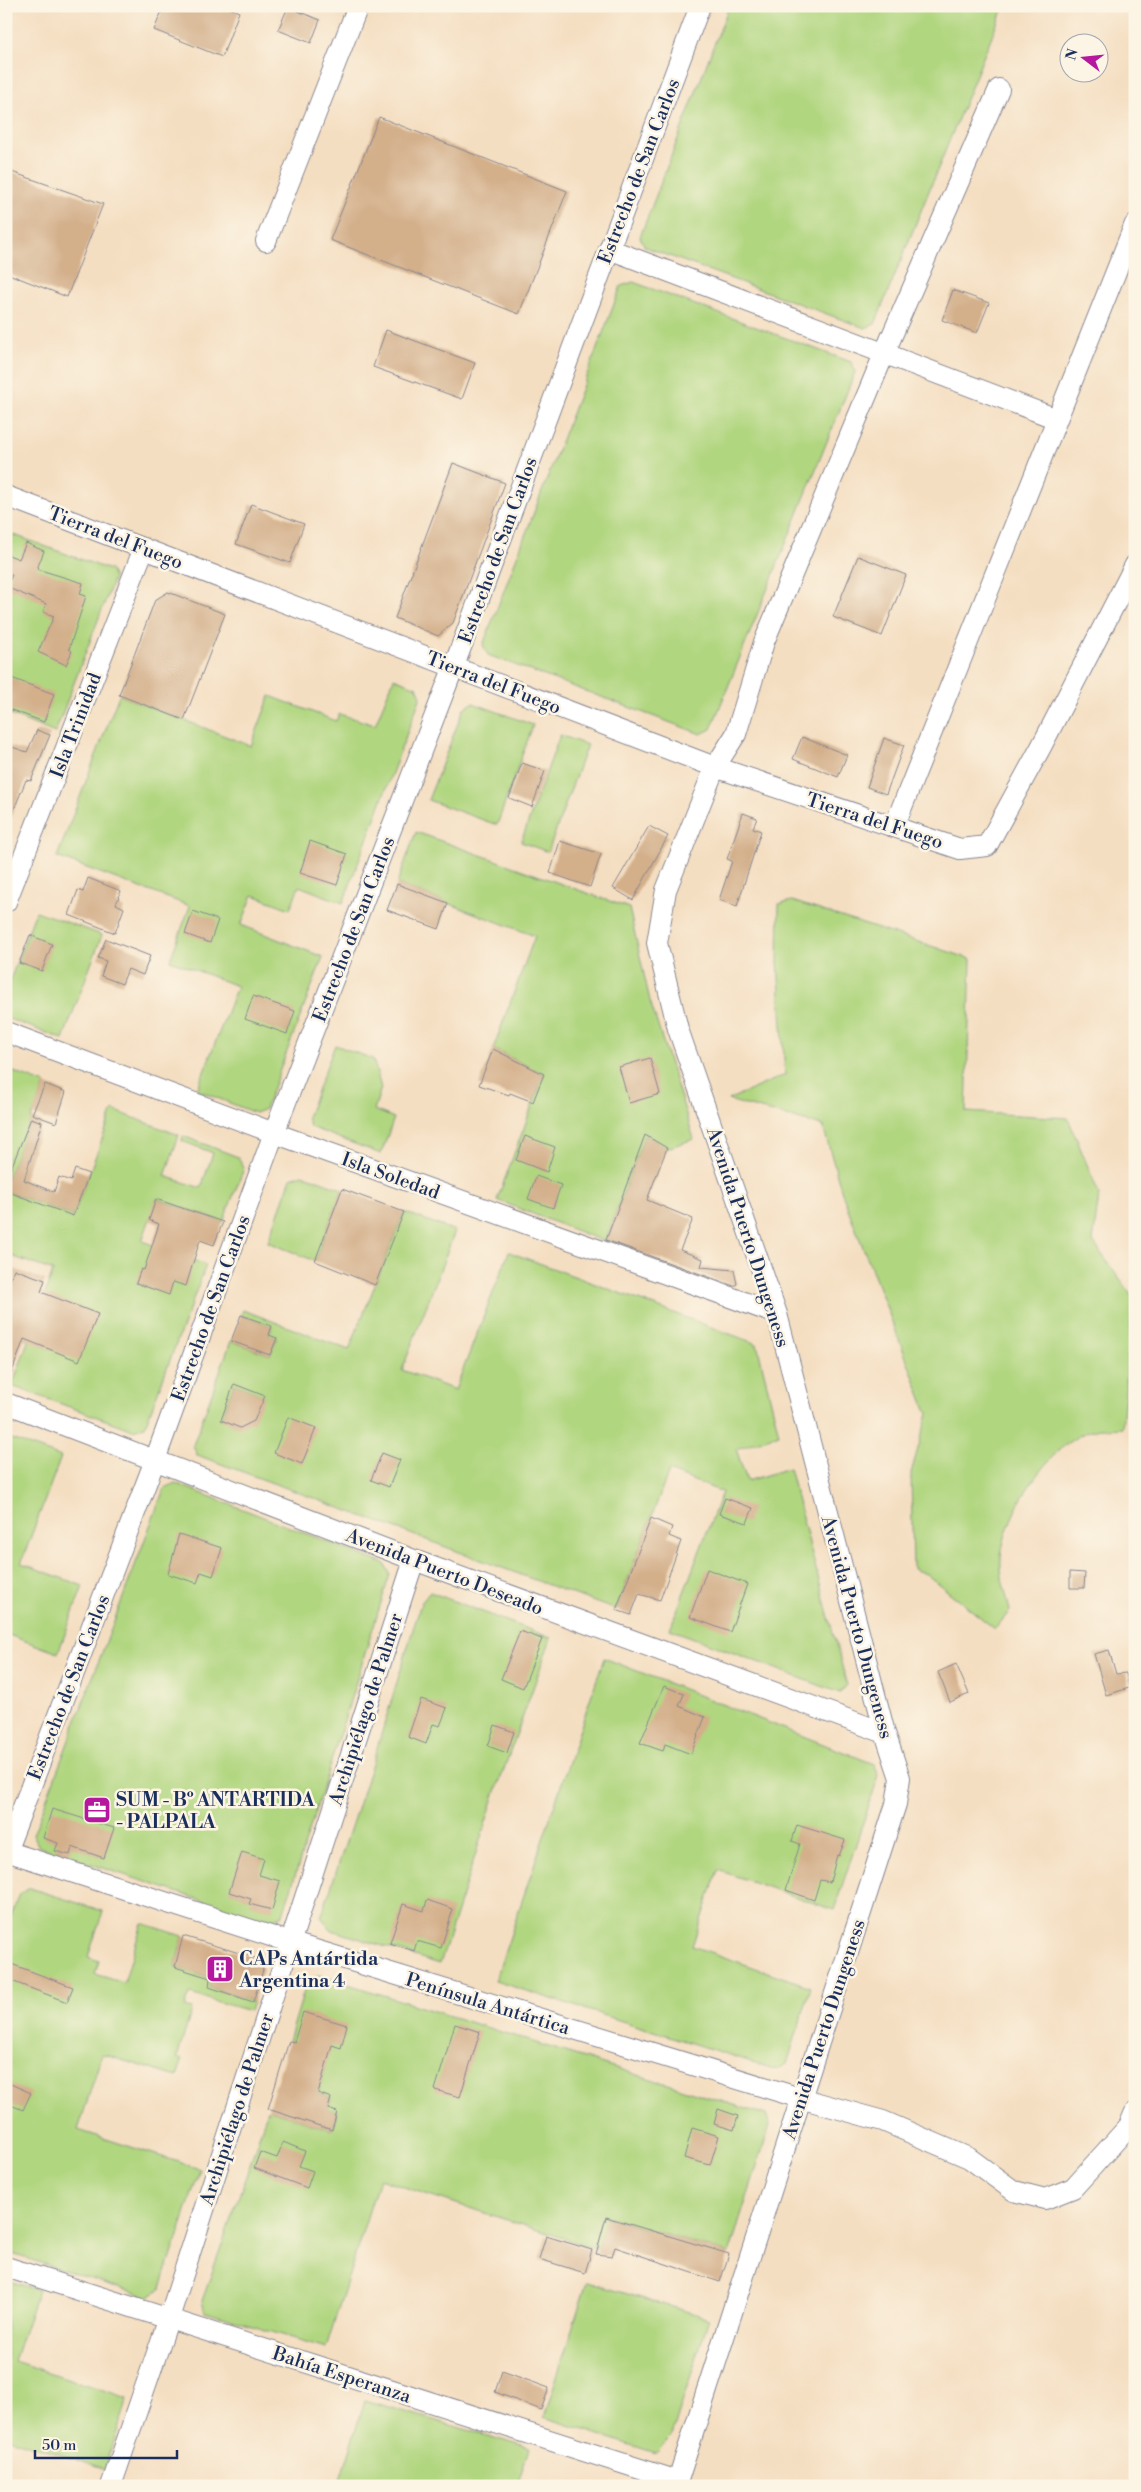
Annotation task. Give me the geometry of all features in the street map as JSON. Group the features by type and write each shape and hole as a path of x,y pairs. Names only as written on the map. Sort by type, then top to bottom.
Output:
{"street":[{"path":"266,241 358,6"},
{"name":"Estrecho de San Carlos","path":"6,1851 155,1460 274,1133 454,666 700,6"},
{"name":"Avenida Puerto Dungeness","path":"677,2483 896,1804 900,1778 885,1733 777,1314 678,1029 657,943 666,890 714,767 736,734 764,642 884,354 999,89"},
{"path":"894,827 1135,224"},
{"path":"609,249 1057,419"},
{"name":"Tierra del Fuego","path":"6,496 714,767 960,849 987,846 1041,747 1135,565"},
{"name":"Isla Trinidad","path":"6,902 144,548"},
{"name":"Isla Soledad","path":"6,1032 274,1133 777,1314"},
{"name":"Avenida Puerto Deseado","path":"6,1403 414,1560 885,1733"},
{"name":"Archipiélago de Palmer","path":"111,2486 169,2318 414,1560"},
{"name":"Península Antártica","path":"6,1851 289,1942 800,2098 883,2121 969,2158 1014,2191 1045,2199 1073,2188 1129,2126 1135,2112"},
{"name":"Bahía Esperanza","path":"6,2267 677,2483"}],"green space":[{"path":"729,6 1004,6 875,324 865,328 645,247 640,237"},
{"path":"633,282 851,362 855,372 711,729 701,734 488,655 483,645 621,286"},
{"path":"6,532 110,570 114,578 55,733 6,713"},
{"path":"394,678 417,687 421,696 343,903 299,886 290,909 253,895 241,925 323,957 265,1109 255,1113 197,1090 237,986 170,960 190,906 57,857 119,695 251,746 270,696 336,721 339,714 375,725"},
{"path":"473,703 533,725 497,825 428,800 464,708"},
{"path":"560,735 587,745 548,852 521,842"},
{"path":"416,832 629,908 650,1001 694,1139 667,1148 645,1135 605,1242 497,1200 544,1074 493,1049 535,936 397,884"},
{"path":"792,901 971,959 966,1112 1068,1118 1099,1194 1093,1242 1133,1298 1122,1428 1100,1429 1087,1432 1071,1441 1055,1454 1027,1490 1015,1511 1002,1551 1001,1569 1003,1585 1010,1611 995,1629 926,1574 913,1569 911,1473 928,1414 843,1196 823,1126 728,1100 785,1075 778,962 779,904"},
{"path":"36,911 102,935 63,1039 6,1018 6,991"},
{"path":"335,1045 373,1059 381,1088 374,1110 394,1118 381,1154 310,1127 307,1117"},
{"path":"6,1069 45,1084 6,1181"},
{"path":"113,1110 179,1135 165,1176 201,1188 213,1153 182,1141 183,1136 238,1157 244,1168 223,1222 157,1199 142,1241 206,1265 145,1426 133,1430 12,1386 53,1271 6,1254 6,1191 73,1216"},
{"path":"302,1174 342,1189 315,1261 268,1242 291,1178"},
{"path":"404,1212 455,1231 402,1370 455,1390 509,1252 757,1344 779,1434 736,1449 747,1481 789,1468 847,1685 840,1693 670,1629 722,1492 669,1471 616,1610 197,1455 193,1445 231,1341 270,1355 277,1338 269,1335 272,1326 241,1315 243,1310 349,1350","holes":["234,1384 264,1396 221,1420"]},
{"path":"6,1437 61,1457 21,1563 83,1586 58,1653 6,1634"},
{"path":"175,1483 385,1564 390,1574 283,1914 268,1922 39,1847 33,1835 164,1489"},
{"path":"430,1592 551,1638 494,1797 440,1964 332,1930 321,1917 374,1758 421,1603"},
{"path":"604,1658 874,1764 879,1775 834,1910 718,1870 692,1946 811,1987 787,2064 777,2070 495,1981"},
{"path":"30,1888 103,1911 88,1957 99,1961 95,1974 124,1983 142,1923 183,1936 175,1967 210,1978 209,1987 253,2002 250,2011 190,1994 185,2007 192,2009 177,2058 182,2060 177,2077 102,2054 78,2130 200,2169 161,2288 148,2297 6,2252 6,1928 20,1894"},
{"path":"319,1975 766,2115 770,2125 729,2254 607,2217 597,2249 379,2179 326,2348 205,2312 202,2301 268,2109 332,2130 337,2112 328,2109 331,2098 318,2093 325,2068 310,2062 314,2048 289,2041 307,1981"},
{"path":"6,2280 38,2290 14,2361 128,2398 105,2469 6,2437"},
{"path":"587,2282 709,2318 671,2438 656,2453 544,2417"},
{"path":"365,2400 529,2448 517,2486 338,2486"}],"building":[{"path":"164,6 225,6 239,12 222,57 154,30"},
{"path":"288,7 320,20 311,43 278,30"},
{"path":"379,117 567,191 519,314 330,240"},
{"path":"6,170 103,204 67,297 6,273"},
{"path":"953,290 989,303 977,333 942,320"},
{"path":"386,330 475,363 462,399 373,367"},
{"path":"453,463 505,483 453,623 438,636 395,618"},
{"path":"251,504 304,524 290,563 236,544"},
{"path":"26,543 44,551 37,569 83,583 80,594 86,596 69,649 72,651 66,665 38,652 54,616 43,612 46,604 6,587 12,575 6,573 6,554 19,559"},
{"path":"858,556 906,575 882,636 833,617"},
{"path":"168,592 225,614 184,720 119,695 155,600"},
{"path":"6,676 54,694 44,722 6,708"},
{"path":"37,730 50,735 31,781 26,780 6,829 6,745 27,752"},
{"path":"802,737 847,755 838,777 793,759"},
{"path":"884,738 904,745 886,794 867,787"},
{"path":"522,763 545,771 532,807 509,798"},
{"path":"743,813 757,818 753,828 761,831 737,906 719,900 732,861 727,859"},
{"path":"649,826 668,836 633,900 613,888"},
{"path":"310,841 347,854 337,885 300,873"},
{"path":"560,841 601,854 590,887 550,873"},
{"path":"88,878 121,891 116,904 124,908 115,933 69,915 78,890 83,892"},
{"path":"397,884 448,903 439,929 387,910"},
{"path":"193,911 218,920 210,943 185,934"},
{"path":"30,935 52,944 42,971 19,963"},
{"path":"106,939 150,956 143,975 128,969 122,984 101,976 106,961 98,958"},
{"path":"253,996 295,1011 287,1034 245,1019"},
{"path":"493,1049 544,1074 533,1102 510,1093 509,1095 479,1085"},
{"path":"650,1058 660,1094 629,1103 619,1067"},
{"path":"45,1084 66,1092 56,1123 32,1114"},
{"path":"31,1118 42,1122 24,1180 54,1192 59,1177 71,1181 75,1169 89,1174 73,1216 6,1191 6,1181"},
{"path":"645,1135 667,1148 647,1200 693,1219 680,1250 703,1259 701,1267 734,1270 737,1284 734,1286 606,1240"},
{"path":"525,1136 555,1147 547,1172 516,1160"},
{"path":"536,1176 561,1185 553,1208 528,1199"},
{"path":"342,1189 404,1212 375,1285 315,1261"},
{"path":"156,1199 223,1222 214,1245 200,1240 186,1286 173,1282 169,1295 136,1283 141,1269 144,1270 159,1224 149,1220"},
{"path":"14,1269 45,1280 41,1292 98,1314 79,1361 24,1339 8,1383 6,1383 6,1291"},
{"path":"241,1315 272,1326 269,1335 277,1338 270,1355 231,1341"},
{"path":"234,1384 265,1396 254,1421 240,1428 221,1420"},
{"path":"288,1417 316,1428 302,1464 274,1453"},
{"path":"382,1453 400,1460 389,1487 371,1480"},
{"path":"725,1498 753,1508 747,1523 719,1514"},
{"path":"651,1518 672,1527 669,1536 681,1541 660,1600 639,1594 631,1615 616,1610"},
{"path":"179,1534 222,1548 213,1576 201,1572 197,1583 168,1574"},
{"path":"707,1569 747,1584 730,1632 690,1617"},
{"path":"1070,1572 1085,1573 1084,1588 1070,1588"},
{"path":"520,1631 542,1639 523,1688 501,1679"},
{"path":"1109,1650 1116,1674 1126,1673 1129,1688 1106,1695 1094,1654"},
{"path":"956,1664 969,1694 950,1702 938,1672"},
{"path":"664,1686 684,1694 679,1706 705,1717 691,1754 665,1744 663,1751 640,1743"},
{"path":"421,1699 447,1708 440,1726 433,1724 426,1744 408,1737"},
{"path":"495,1725 514,1732 507,1753 488,1746"},
{"path":"52,1809 114,1828 104,1858 72,1847 70,1855 55,1851 58,1843 43,1838"},
{"path":"797,1825 845,1840 839,1856 837,1855 830,1882 820,1880 814,1900 786,1890 800,1844 792,1841"},
{"path":"242,1852 264,1859 259,1875 280,1881 272,1910 249,1904 251,1899 229,1892"},
{"path":"427,1900 453,1909 441,1948 417,1941 414,1951 390,1943 403,1904 424,1911"},
{"name":"CAPs Antártida Argentina 4","path":"183,1936 259,1959 263,1970 253,2002 209,1987 210,1978 175,1967"},
{"path":"6,1962 73,1987 67,2002 6,1979"},
{"path":"303,2012 347,2025 341,2048 332,2045 318,2093 331,2098 328,2109 337,2112 332,2130 268,2109 289,2041 294,2042"},
{"path":"455,2024 480,2032 460,2097 435,2090"},
{"path":"6,2082 31,2093 23,2110 6,2103"},
{"path":"718,2109 738,2116 734,2130 714,2124"},
{"path":"692,2128 719,2136 710,2165 684,2158"},
{"path":"283,2142 305,2151 299,2166 313,2171 307,2188 254,2168 260,2152 277,2158"},
{"path":"606,2217 729,2254 720,2282 615,2247 612,2256 596,2254"},
{"path":"546,2236 592,2250 585,2273 539,2259"},
{"path":"502,2371 549,2388 541,2410 495,2392"}],"place":[{"name":"SUM - Bº ANTARTIDA - PALPALA","path":"97,1810"},
{"name":"CAPs Antártida Argentina 4","path":"220,1969"}]}
